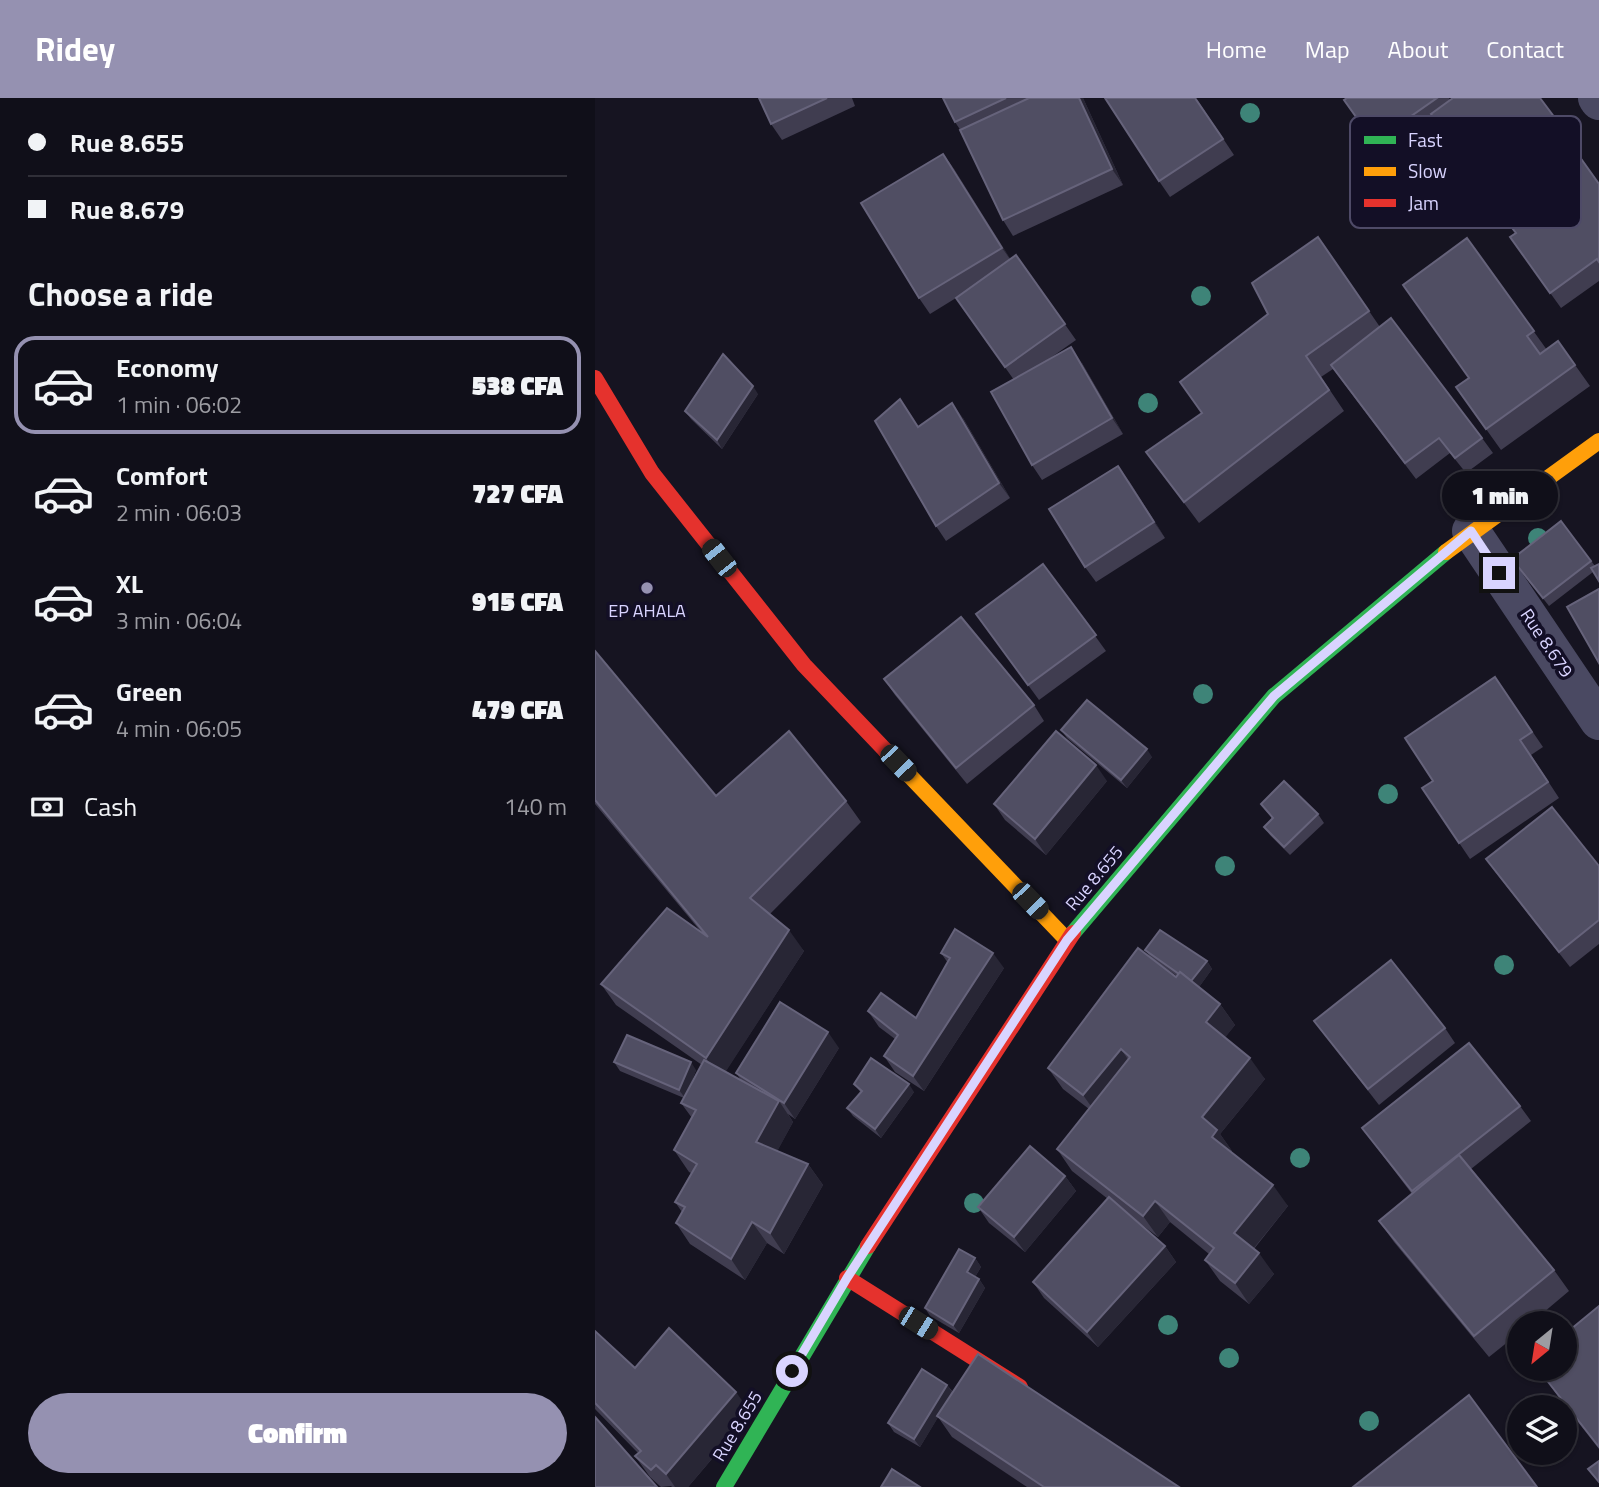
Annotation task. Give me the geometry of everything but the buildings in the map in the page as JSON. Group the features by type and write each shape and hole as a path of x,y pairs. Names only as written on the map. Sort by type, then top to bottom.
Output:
{"street":[{"path":"595,378 652,473 804,665 1067,940"},
{"name":"Rue 8.655","path":"724,1487 847,1278 1067,940 1274,696 1471,531 1599,441"},
{"name":"Rue 8.679","path":"1471,531 1599,721"},
{"path":"847,1278 1036,1398"}],"traffic: fast":[{"path":"1073,933 1274,696 1446,552"},
{"path":"724,1487 868,1246"}],"traffic: slow":[{"path":"1446,552 1599,441"},
{"path":"886,751 1067,940"}],"traffic: jam":[{"path":"595,378 652,473 804,665 886,751"},
{"path":"868,1246 1073,933"},
{"path":"847,1278 1020,1387"}],"place":[{"name":"EP AHALA","path":"647,588"}],"route":[{"path":"792,1371 847,1278 1067,940 1274,696 1471,531 1499,573"}]}
